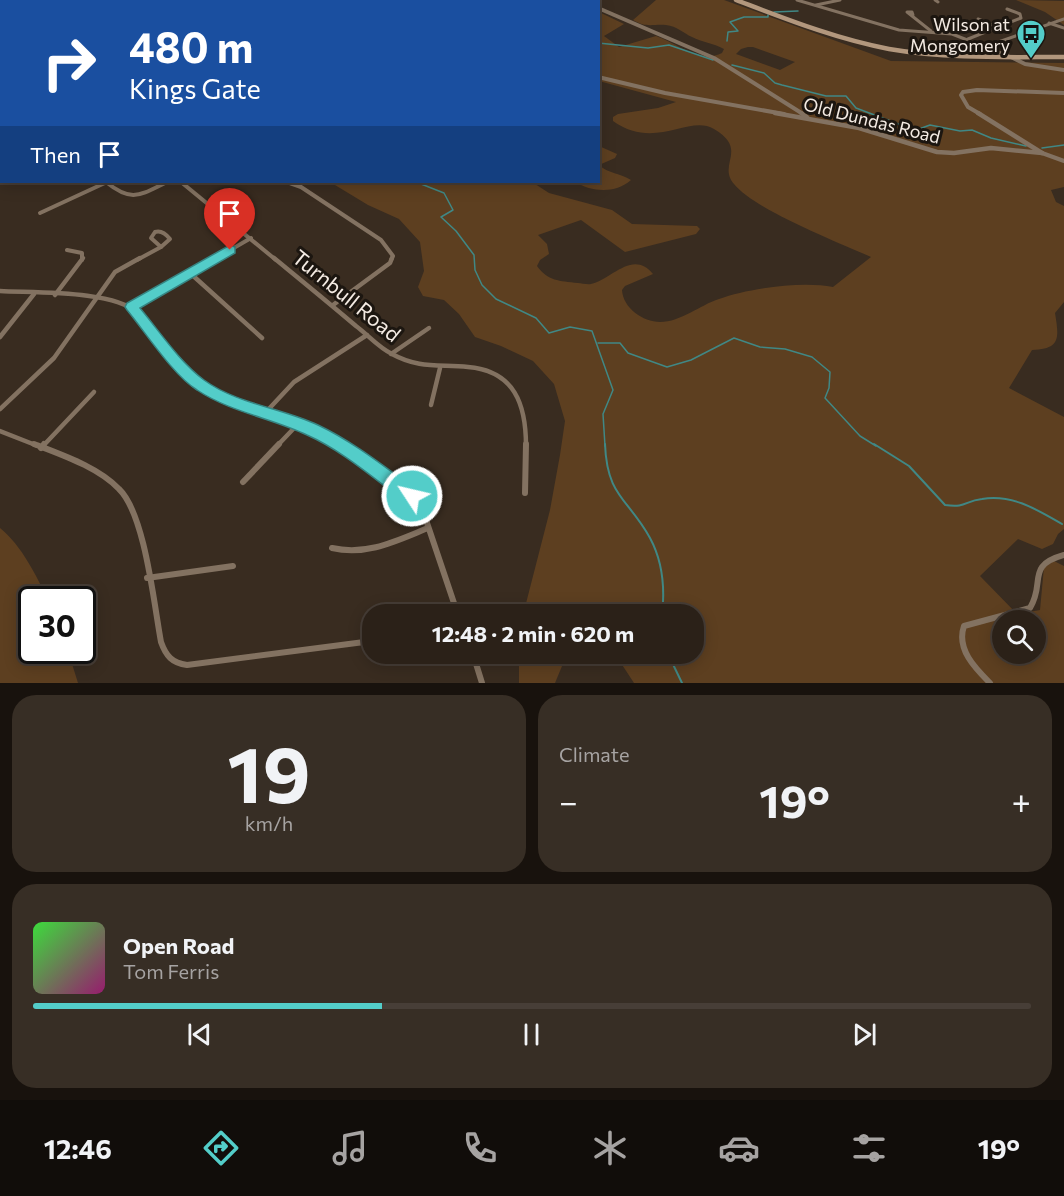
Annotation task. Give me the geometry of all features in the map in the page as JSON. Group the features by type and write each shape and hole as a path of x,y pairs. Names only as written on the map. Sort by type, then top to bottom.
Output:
{"main road":[{"path":"736,0 818,30 868,44 931,54 1064,57"}],"street":[{"path":"797,0 890,28 908,32 931,31 968,39 1025,64 1064,70"},
{"path":"814,6 840,0"},
{"path":"600,9 714,58 808,117"},
{"path":"968,39 1021,18 1022,15 1007,9"},
{"path":"913,15 931,31"},
{"path":"978,19 997,27"},
{"path":"987,46 1048,23 1064,20"},
{"path":"1048,23 1064,28"},
{"name":"Old Dundas Road","path":"600,77 665,93 808,117 883,133 925,149 943,153 963,153 991,148 1029,154 1039,150"},
{"name":"Old Dundas Road","path":"1039,150 968,108 961,95 963,92 977,90 1064,93"},
{"path":"1039,150 1064,161"},
{"path":"40,213 105,183"},
{"path":"108,183 120,194 132,197 165,183"},
{"name":"Turnbull Road","path":"182,183 391,354 421,366 470,367 489,372 505,381 519,397 526,420 525,493"},
{"path":"290,183 301,187 381,240 393,256 390,263 333,305"},
{"path":"0,409 54,358 120,268 161,247 170,239 163,232 158,231 152,234 151,238 161,247"},
{"path":"132,307 251,238"},
{"path":"55,295 83,258 82,253 67,250"},
{"path":"190,273 262,338"},
{"path":"0,291 97,297 122,302 132,307 186,372 200,385 233,402 313,430 346,450 412,496 423,511 454,604"},
{"path":"0,337 34,294"},
{"path":"391,354 429,328"},
{"path":"266,412 301,376 367,335"},
{"path":"431,405 440,368"},
{"path":"40,448 94,392"},
{"path":"243,482 297,425"},
{"path":"0,431 91,470 120,489 137,520 147,578 165,657 174,663 187,665 362,642"},
{"path":"332,548 347,553 367,549 428,528"},
{"path":"990,683 969,658 961,639 961,631 964,626 971,623 1030,608 1036,601 1042,566 1046,561 1064,555"},
{"path":"147,578 233,566"},
{"path":"476,664 482,683"}],"shaded area":[{"path":"656,0 724,0 891,61 1064,63 1064,187 1051,190 1056,202 1064,206 1064,302 1055,313 1056,340 1048,347 1032,350 1009,388 1064,417 1064,529 1058,534 1053,544 1042,549 1018,539 980,576 1013,610 992,610 992,664 1046,664 1046,610 1040,610 1044,567 1054,561 1064,566 1064,683 634,683 622,664 704,664 704,604 526,604 550,510 565,421 554,384 533,361 475,337 459,314 444,300 423,296 418,287 424,271 420,242 399,219 368,205 332,183 534,183 549,193 612,210 632,224 697,226 700,229 696,234 625,252 581,220 538,235 547,244 549,254 540,260 537,266 545,275 554,279 590,284 630,265 638,264 645,267 653,274 625,286 622,290 623,297 635,313 647,320 660,322 675,319 712,302 745,292 791,285 833,287 871,257 778,215 745,194 730,177 730,144 714,129 694,126 657,133 643,133 628,129 613,121 613,117 618,114 658,108 676,102 600,81 600,12 624,24 604,36 619,47 656,36 705,56 722,53 724,49 696,39 673,27 645,25 633,20","holes":["753,47 795,62 780,70 736,54 741,49"]},
{"path":"1016,0 1064,1 1064,25 1045,12"},
{"path":"600,146 617,154 615,158 600,165"},
{"path":"600,166 631,180 618,188 603,190 577,183 600,183"},
{"path":"0,528 22,552 41,586 18,586 18,664 72,664 78,683 0,683"},
{"path":"519,664 563,664 555,683 519,683"}],"waterway":[{"path":"774,12 798,11"},
{"path":"727,41 728,32 738,31 730,22 744,17 768,17 768,15"},
{"path":"600,43 648,48 669,45 713,60"},
{"path":"732,65 764,73 775,83 782,85 826,96 846,96 856,108 901,125 919,129 930,125 960,131 972,130 991,138 1026,146"},
{"path":"1042,148 1064,145"},
{"path":"419,183 444,193 453,210 441,217 456,231 474,255 475,270 482,285 496,299 536,318 549,333 570,327 592,331 613,390 603,414 605,446"},
{"path":"598,343 620,343 628,353 667,367 691,360 734,338 760,347 785,349 812,357 830,372 829,388 825,398 860,436 876,446"},
{"path":"605,444 607,462 614,486 642,525 658,556 663,586 663,604"},
{"path":"874,444 909,466 945,505 962,505 982,499 1004,499 1033,508 1062,524"},
{"path":"673,664 682,683"}],"place":[{"name":"Wilson at Mongomery","path":"1031,60"}],"route":[{"path":"230,250 132,307 186,372 200,385 233,402 313,430 412,496"}]}
